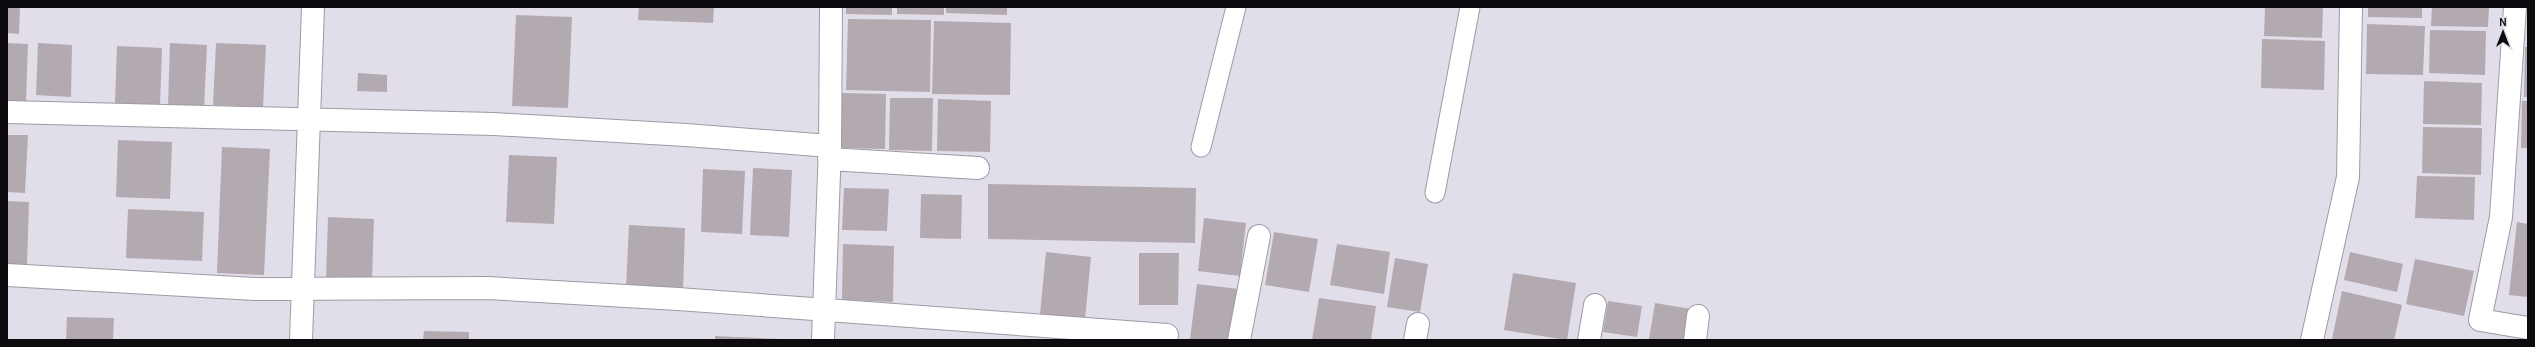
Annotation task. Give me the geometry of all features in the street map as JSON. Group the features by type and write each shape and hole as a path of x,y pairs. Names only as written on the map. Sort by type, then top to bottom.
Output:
{"street":[{"path":"301,340 313,7"},
{"path":"823,340 830,153 831,7"},
{"path":"2312,340 2348,177 2350,7"},
{"path":"2515,7 2501,217 2480,320 2528,328"},
{"path":"7,112 510,125 686,135 830,153 978,168"},
{"path":"1239,340 1259,236"},
{"path":"7,275 255,289 488,288 823,309 1167,335"},
{"path":"1589,340 1595,304"},
{"path":"1695,340 1698,316"}],"lane":[{"path":"1201,147 1236,7"},
{"path":"1434,193 1470,7"}],"building":[{"path":"7,7 20,7 19,34 7,33"},
{"path":"639,7 714,7 713,23 638,20"},
{"path":"846,7 892,7 892,15 846,14"},
{"path":"897,7 944,7 944,15 897,14"},
{"path":"946,7 1007,7 1007,15 946,13"},
{"path":"2265,7 2323,7 2322,38 2264,36"},
{"path":"2368,7 2422,7 2422,18 2368,17"},
{"path":"2432,7 2489,7 2488,27 2431,26"},
{"path":"516,15 572,17 568,108 512,106"},
{"path":"848,19 931,20 930,92 846,90"},
{"path":"934,21 1011,23 1010,95 932,94"},
{"path":"2367,24 2425,26 2423,75 2366,74"},
{"path":"2430,30 2486,31 2485,75 2429,73"},
{"path":"2262,39 2325,41 2324,90 2261,88"},
{"path":"7,43 28,44 26,101 7,101"},
{"path":"38,43 72,45 71,97 36,95"},
{"path":"170,43 207,45 204,108 168,106"},
{"path":"216,43 266,45 263,107 213,105"},
{"path":"117,46 162,48 160,105 115,103"},
{"path":"2525,47 2528,47 2528,97 2524,97"},
{"path":"358,73 387,75 387,92 357,91"},
{"path":"2424,81 2482,83 2481,125 2423,124"},
{"path":"841,93 886,94 885,149 840,148"},
{"path":"890,98 933,98 932,151 889,150"},
{"path":"938,99 991,101 990,152 937,151"},
{"path":"2522,101 2528,101 2528,148 2521,148"},
{"path":"2423,127 2482,128 2481,175 2422,173"},
{"path":"7,135 28,135 25,193 7,192"},
{"path":"118,140 172,142 170,199 116,197"},
{"path":"222,147 270,149 264,275 217,273"},
{"path":"509,155 557,157 554,224 506,222"},
{"path":"753,168 792,170 789,237 750,235"},
{"path":"703,169 745,171 742,234 701,232"},
{"path":"2417,176 2475,177 2474,220 2415,218"},
{"path":"988,184 1196,188 1195,243 988,239"},
{"path":"844,188 889,189 887,231 842,230"},
{"path":"921,194 962,195 961,239 920,238"},
{"path":"7,201 29,202 27,265 7,264"},
{"path":"128,209 204,212 202,261 126,258"},
{"path":"328,217 374,219 372,280 326,279"},
{"path":"1204,218 1246,223 1240,276 1198,271"},
{"path":"2517,222 2528,224 2528,297 2509,295"},
{"path":"629,225 685,228 683,291 626,288"},
{"path":"1274,232 1318,239 1309,292 1265,285"},
{"path":"843,244 894,246 893,302 842,300"},
{"path":"1337,244 1390,252 1384,294 1330,285"},
{"path":"1046,252 1091,257 1085,319 1040,314"},
{"path":"2350,252 2403,264 2397,292 2344,280"},
{"path":"1139,253 1179,253 1178,305 1139,305"},
{"path":"1395,258 1428,264 1420,312 1387,307"},
{"path":"2415,259 2474,271 2464,316 2406,304"},
{"path":"1513,273 1576,283 1567,340 1504,330"},
{"path":"1197,284 1239,289 1232,340 1190,339"},
{"path":"2342,291 2402,305 2394,340 2332,339"},
{"path":"1319,298 1376,306 1371,340 1312,340"},
{"path":"1608,301 1642,306 1637,337 1603,332"},
{"path":"1655,303 1691,309 1686,340 1649,339"},
{"path":"67,317 114,318 113,340 66,340"},
{"path":"424,331 469,332 469,340 423,340"},
{"path":"715,336 781,339 781,340 715,340"}]}
